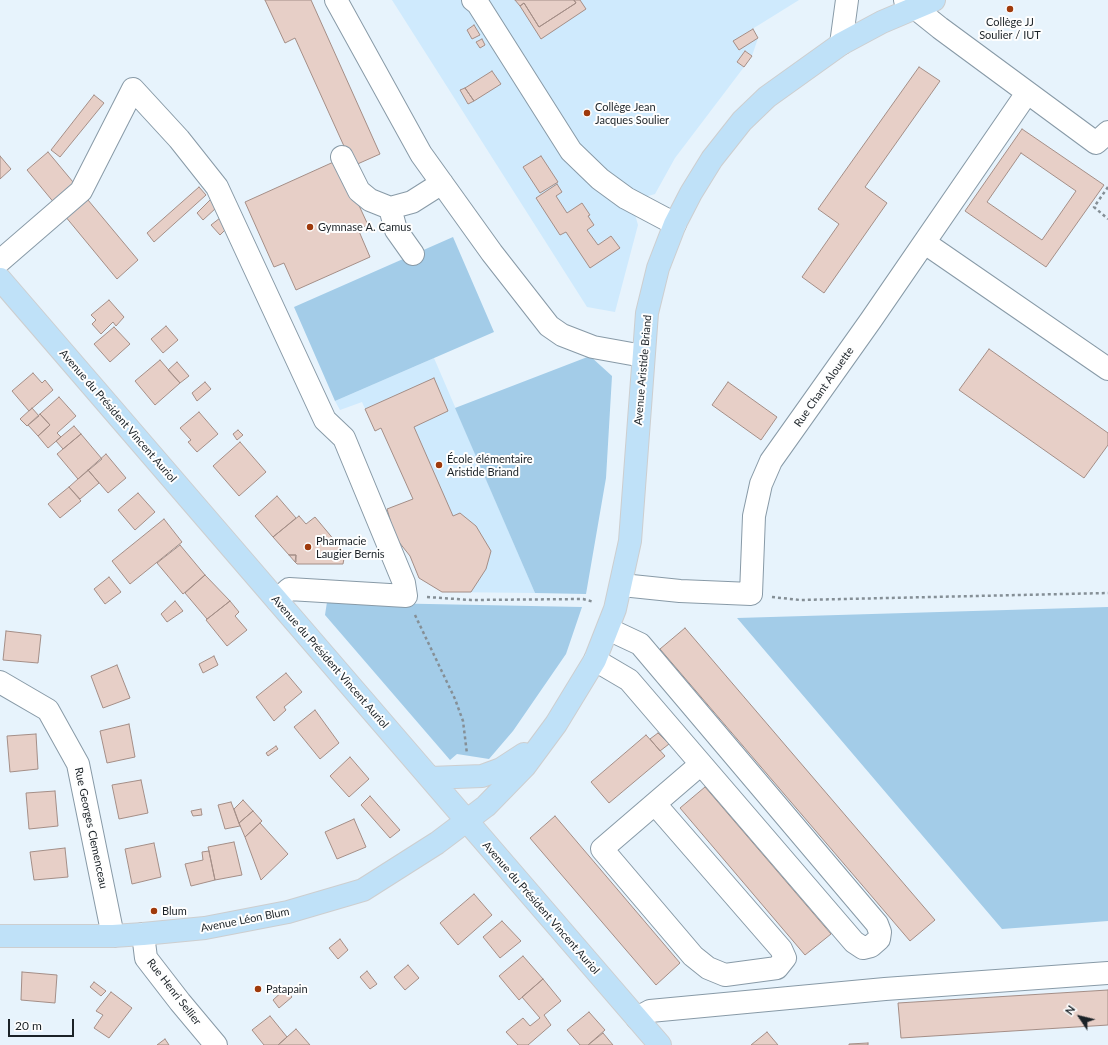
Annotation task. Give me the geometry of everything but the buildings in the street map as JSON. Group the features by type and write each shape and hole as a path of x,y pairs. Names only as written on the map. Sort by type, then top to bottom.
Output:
{"main road":[{"name":"Avenue Aristide Briand","path":"467,821 486,806 525,766 556,724 595,660 616,609 630,541 647,313 658,268 675,224 691,193 712,158 742,121 767,97 803,69 841,44 882,22 910,4 934,0"},
{"name":"Avenue du Président Vincent Auriol","path":"0,279 660,1045"},
{"path":"430,778 465,778 482,776 501,769 520,758 556,724"},
{"name":"Avenue Léon Blum","path":"0,936 113,936 144,934 205,928 288,912 363,890 417,856 467,821"}],"street":[{"path":"336,0 421,154 492,253 549,326 562,335 593,347 643,356"},
{"path":"473,0 478,4 571,151 600,179 626,198 675,224"},
{"path":"841,44 847,0"},
{"path":"910,4 1027,93 1104,143"},
{"path":"0,261 81,192 133,89 179,139 217,187 325,420 344,438 404,583 406,596 289,589 276,600"},
{"name":"Rue Chant Alouette","path":"752,594 754,516 760,484 771,461 925,242 1027,93"},
{"path":"342,157 359,191 370,200 390,208 412,202 442,183"},
{"path":"390,208 396,230 413,254"},
{"path":"925,242 1108,369"},
{"path":"622,585 680,591 752,594"},
{"path":"595,660 629,680 854,942 862,948 871,946 879,940 880,932 878,924 640,644 608,629"},
{"name":"Rue Georges Clemenceau","path":"0,682 48,710 78,764 113,936"},
{"path":"656,804 781,949 785,958 777,968 725,975 708,968 693,956 602,849 701,764"},
{"name":"Rue Henri Sellier","path":"144,934 146,958 216,1045"},
{"path":"637,1018 650,1011 885,990 1108,973"}],"path":[{"path":"1108,187 1094,207 1108,219"},
{"path":"752,594 800,600 1108,593"},
{"path":"465,778 467,745 463,721 455,699 406,596 471,600 583,599 616,609"}],"shaded area":[{"name":"Collège Jean Jacques Soulier","path":"392,0 799,0 733,41 758,38 752,56 745,51 737,62 744,67 675,158 655,194 641,198 634,211 638,225 615,312 587,307"},
{"path":"453,237 494,332 335,401 294,307"},
{"path":"590,356 612,376 606,478 586,594 535,593 455,408"},
{"name":"École élémentaire Aristide Briand","path":"434,358 535,593 442,592 419,578 410,556 395,537 387,509 413,499 381,428 375,431 362,402 340,410 335,401"},
{"path":"327,602 582,607 566,654 513,731 489,759 457,754 450,760 325,615"},
{"path":"1108,607 1108,921 1002,929 737,618"}],"place":[{"name":"Collège JJ Soulier / IUT","path":"1010,9"},
{"name":"Collège Jean Jacques Soulier","path":"587,113"},
{"name":"Gymnase A. Camus","path":"310,227"},
{"name":"École élémentaire Aristide Briand","path":"439,465"},
{"name":"Pharmacie Laugier Bernis","path":"308,547"},
{"name":"Blum","path":"154,911"},
{"name":"Patapain","path":"258,989"}]}
